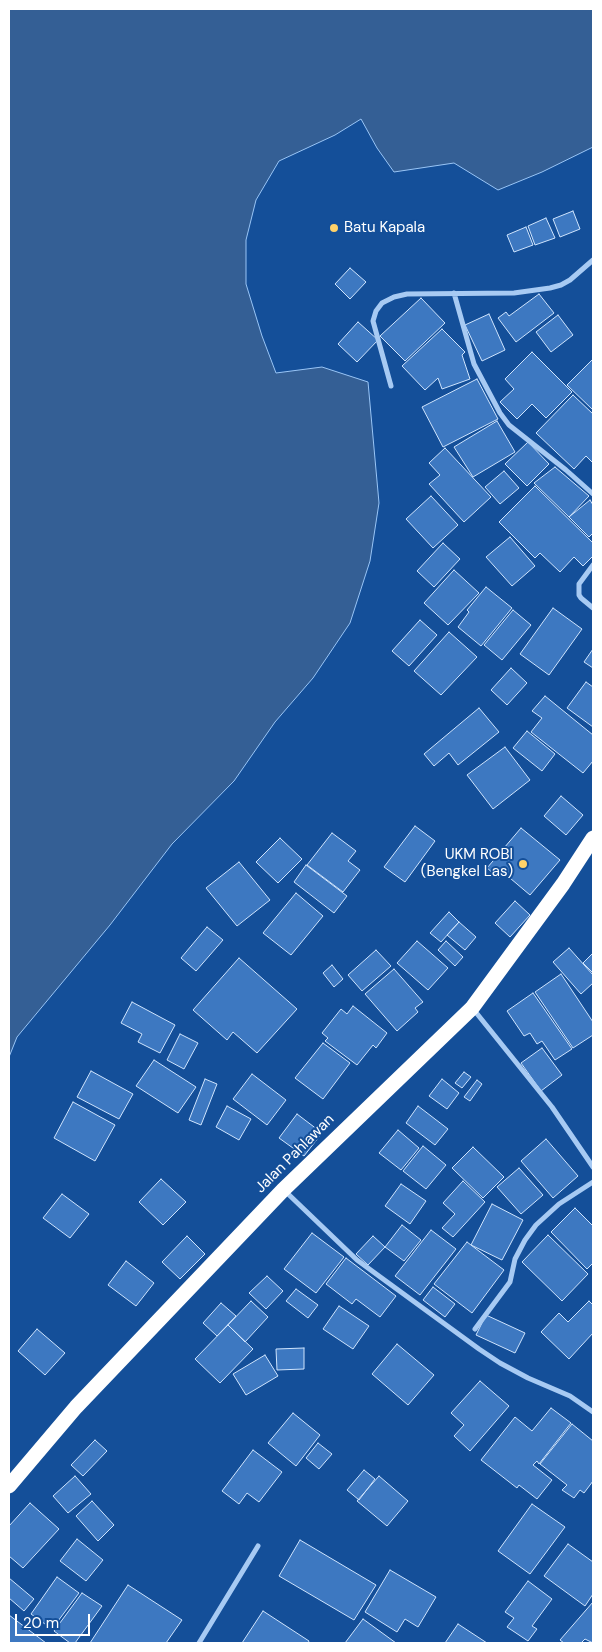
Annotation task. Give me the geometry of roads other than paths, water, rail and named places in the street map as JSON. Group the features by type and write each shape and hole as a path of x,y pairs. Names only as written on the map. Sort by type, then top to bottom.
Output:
{"highway":[{"name":"Jalan Pahlawan","path":"9,1486 76,1407 283,1190 472,1008 563,884 593,838"}],"street":[{"path":"391,386 373,321 376,311 382,303 394,297 407,294 514,293 550,288 570,280 593,260"},
{"path":"454,293 474,364 500,413 510,425 593,494"},
{"path":"593,564 579,584 579,595 593,608"},
{"path":"472,1008 552,1107 593,1167"},
{"path":"475,1329 510,1282 515,1259 536,1226 559,1204 593,1182"},
{"path":"283,1190 357,1260 479,1350 528,1378 570,1396 593,1412"},
{"path":"199,1643 258,1546"}],"water":[{"path":"9,9 593,9 593,147 542,172 498,190 454,163 394,172 377,148 361,119 335,135 279,161 256,200 246,240 246,284 276,373 322,367 368,382 379,503 370,561 350,623 313,678 275,722 234,781 172,844 110,925 17,1037 9,1057"}],"place":[{"name":"Batu Kapala","path":"334,228"},
{"name":"UKM ROBI (Bengkel Las)","path":"523,864"}]}
